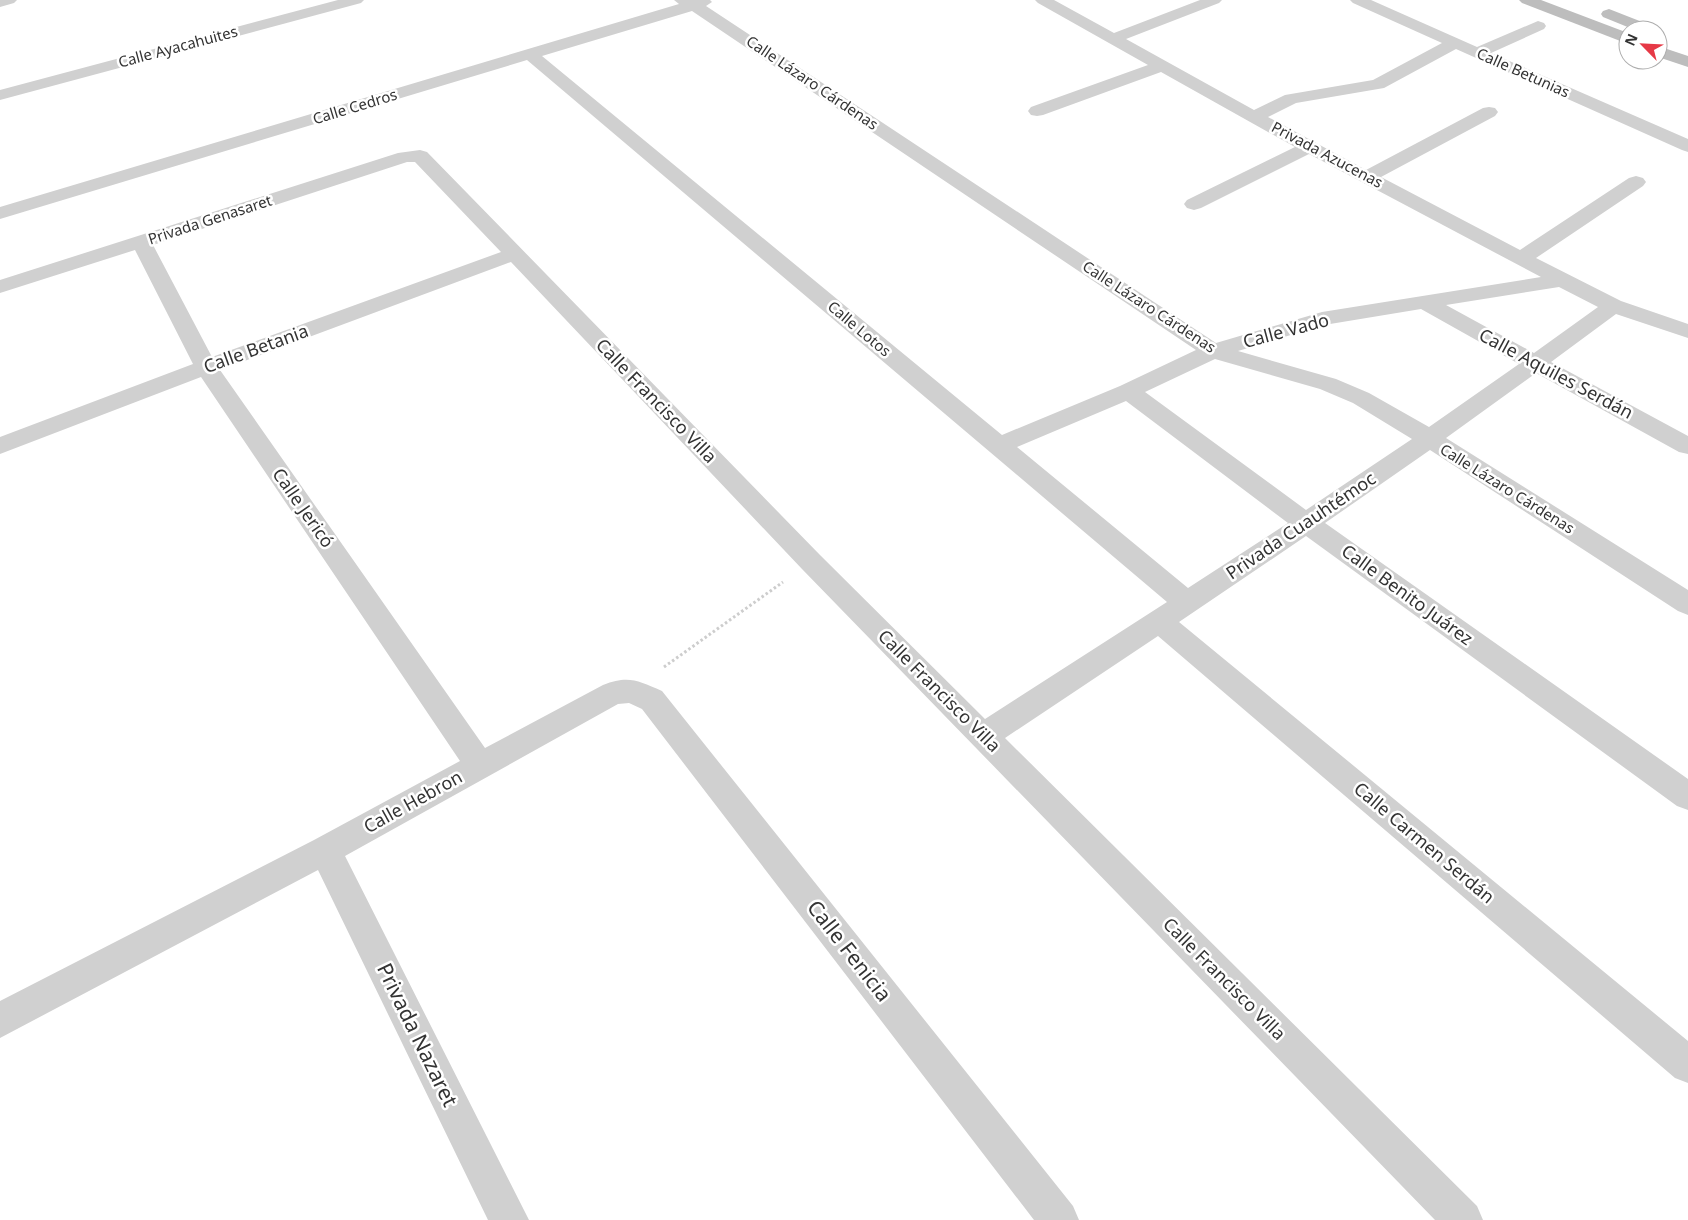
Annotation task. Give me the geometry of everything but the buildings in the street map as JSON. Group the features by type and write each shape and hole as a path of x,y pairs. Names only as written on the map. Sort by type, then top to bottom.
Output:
{"main road":[{"path":"1527,0 1618,35"},
{"path":"1595,9 1623,20"},
{"path":"1668,46 1688,62"}],"street":[{"path":"0,2 9,0"},
{"name":"Calle Ayacahuites","path":"0,95 356,0"},
{"name":"Privada Azucenas","path":"1043,0 1253,117 1562,280 1613,306 1688,331"},
{"path":"1113,39 1214,0"},
{"name":"Calle Betunias","path":"1358,0 1688,146"},
{"name":"Calle Cedros","path":"0,213 531,55 695,2"},
{"name":"Calle Lázaro Cárdenas","path":"695,2 1213,351 1328,384 1361,398 1391,414 1427,439 1688,604"},
{"path":"1476,53 1538,26"},
{"path":"1253,117 1291,99 1378,84 1455,43"},
{"name":"Calle Lotos","path":"531,55 998,446 1188,602"},
{"path":"1037,111 1160,66"},
{"path":"1367,177 1489,112"},
{"path":"1194,204 1309,147"},
{"name":"Privada Genasaret","path":"0,287 405,157 420,156"},
{"name":"Calle Francisco Villa","path":"420,156 811,562 1463,1220"},
{"path":"1522,258 1636,182"},
{"name":"Calle Jericó","path":"141,242 206,367 480,765"},
{"name":"Calle Betania","path":"0,446 206,367 514,254"},
{"name":"Calle Vado","path":"998,446 1128,391 1213,351 1322,319 1562,280"},
{"name":"Calle Aquiles Serdán","path":"1423,302 1537,362 1688,446"},
{"name":"Privada Cuauhtémoc","path":"983,736 1160,622 1307,524 1537,362 1613,306"},
{"name":"Calle Benito Juárez","path":"1128,391 1307,524 1688,796"},
{"name":"Calle Carmen Serdán","path":"1160,622 1688,1065"},
{"name":"Calle Hebron","path":"0,1020 324,850 613,693 631,691"},
{"name":"Calle Fenicia","path":"631,691 652,700 1059,1220"},
{"name":"Privada Nazaret","path":"324,850 509,1220"}],"path":[{"path":"631,691 811,562"}]}
